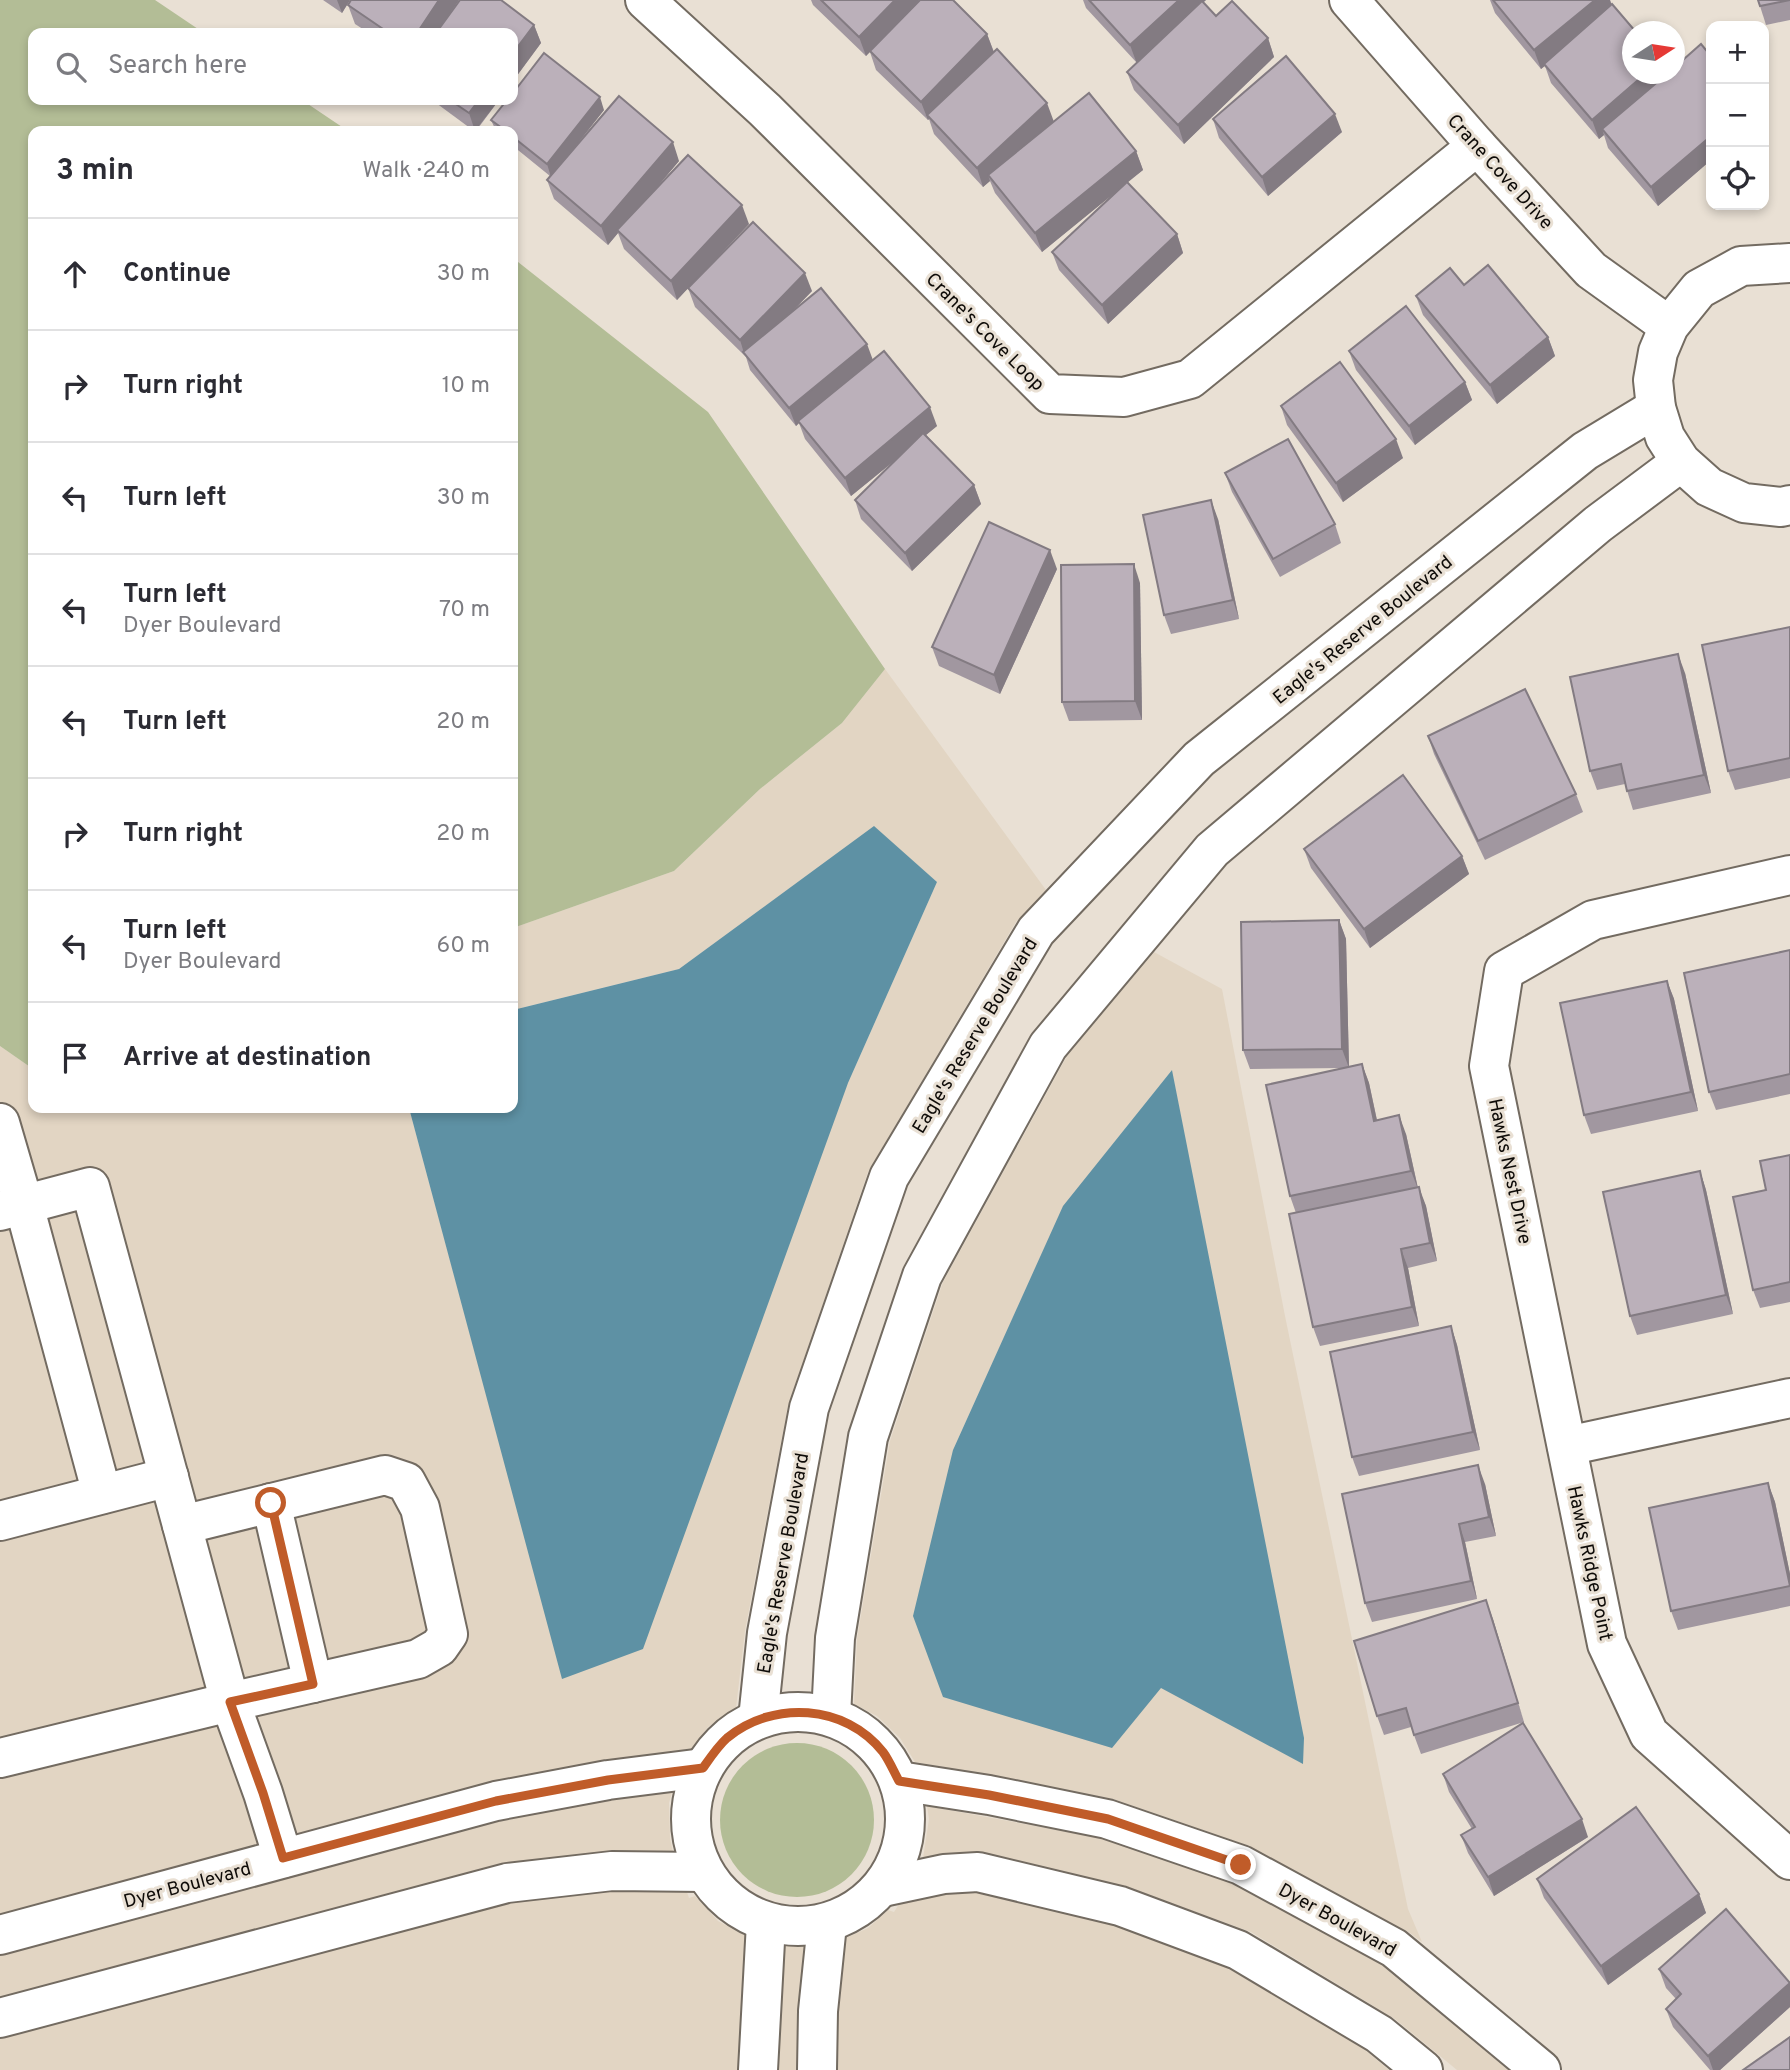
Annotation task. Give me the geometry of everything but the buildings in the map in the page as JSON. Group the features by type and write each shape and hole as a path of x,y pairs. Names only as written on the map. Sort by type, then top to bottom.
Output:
{"street":[{"name":"Crane's Cove Loop","path":"645,0 765,110 1050,394 1124,397 1190,379 1477,146"},
{"name":"Crane Cove Drive","path":"1349,0 1477,146 1591,270 1669,326"},
{"path":"1790,263 1741,267 1699,289 1669,326 1658,352 1653,380 1656,408 1665,437 1681,462 1710,487 1744,503 1781,507 1790,505"},
{"name":"Eagle's Reserve Boulevard","path":"758,1719 767,1633 809,1408 890,1177 1036,931 1199,759 1585,451 1656,408"},
{"path":"831,1716 835,1638 868,1437 922,1276 1048,1046 1212,850 1598,524 1681,462"},
{"name":"Hawks Nest Drive","path":"1567,1446 1489,1066 1504,971 1592,920 1790,875"},
{"path":"0,1123 12,1208 102,1494"},
{"path":"12,1208 90,1187 230,1702 283,1858"},
{"path":"1567,1446 1790,1398"},
{"name":"Hawks Ridge Point","path":"1567,1446 1606,1644 1649,1734 1790,1860"},
{"path":"0,1758 418,1659 439,1647 448,1634 420,1508 406,1482 385,1475 181,1525"},
{"path":"0,1521 169,1477"},
{"path":"271,1503 313,1684"},
{"path":"794,1711 831,1716 860,1730 883,1752 899,1781 907,1817 901,1854 883,1886 858,1910 827,1924 766,1923 730,1904 704,1872 692,1838 691,1802 703,1768 726,1739 758,1719 794,1711"},
{"name":"Dyer Boulevard","path":"0,1934 496,1801 608,1780 703,1768"},
{"name":"Dyer Boulevard","path":"899,1781 989,1795 1108,1819 1241,1865 1394,1948 1541,2070"},
{"path":"0,2018 507,1883 612,1871 704,1872"},
{"path":"883,1886 944,1874 978,1872 1120,1906 1238,1950 1379,2034 1423,2070"},
{"path":"758,2070 766,1923"},
{"path":"817,2070 818,2011 827,1924"}],"shaded area":[{"path":"885,669 1046,890 1016,922 868,1172 788,1406 745,1631 736,1708 708,1727 691,1749 605,1760 490,1782 0,1914 0,1046 28,1066 28,1113 410,1113 563,1678 848,1083 937,882 874,827 679,969 518,1009 518,926 674,871 760,789 842,723"},
{"path":"1154,952 1222,989 1285,1316 1408,1909 1422,1942 1249,1846 1113,1799 915,1762 900,1738 877,1716 854,1704 857,1639 890,1441 943,1282 1067,1056","holes":["1172,1070 1303,1763 1161,1687 953,1450 1063,1207"]},
{"path":"672,1792 669,1803 673,1852 610,1852 501,1864 0,1997 0,1955 500,1820"},
{"path":"927,1806 1100,1838 1230,1883 1380,1964 1508,2070 1457,2070 1395,2019 1251,1932 1130,1888 985,1853 945,1854 923,1858 929,1819"},
{"path":"612,1891 687,1892 689,1898 695,1896 718,1921 753,1940 764,1943 825,1944 837,1942 868,1928 888,1910 894,1912 899,1904 947,1893 975,1892 1112,1925 1226,1967 1365,2050 1389,2070 0,2070 0,2039 510,1902"}],"green space":[{"path":"0,0 155,0 197,28 28,28 28,105 309,105 341,126 28,126 28,1066 0,1046"},
{"path":"518,262 708,412 885,669 842,723 760,789 674,871 518,926"},
{"path":"797,1743 826,1749 851,1766 868,1791 874,1820 868,1849 851,1874 826,1891 797,1897 768,1891 743,1874 726,1849 720,1820 726,1791 743,1766 768,1749"}],"water":[{"path":"874,826 937,882 848,1083 643,1649 562,1679 410,1113 518,1113 518,1009 679,969"},
{"path":"1172,1070 1304,1738 1303,1764 1161,1688 1112,1748 943,1697 913,1616 953,1450 1063,1206"}],"route":[{"path":"271,1503 313,1684 230,1702 283,1858 496,1801 608,1780 703,1768 726,1739 758,1719 794,1711 831,1716 860,1730 883,1752 899,1781 989,1795 1108,1819 1241,1865"}]}
